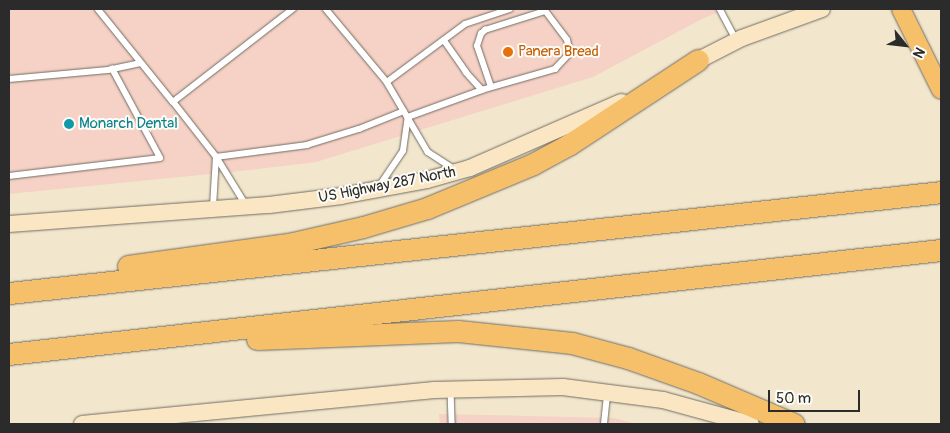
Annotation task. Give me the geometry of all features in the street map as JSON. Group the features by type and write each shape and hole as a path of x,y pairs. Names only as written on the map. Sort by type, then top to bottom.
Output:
{"highway":[{"path":"36,290 74,274 293,243 363,227 427,208 532,164 562,148 698,60"},
{"path":"9,293 941,192"},
{"path":"9,354 941,250"},
{"path":"137,340 199,342 458,331 572,343 628,358 698,383 794,424"}],"main road":[{"name":"US Highway 287 North","path":"9,224 248,207 378,189 427,180 458,171 614,105 737,40 822,9"},
{"path":"901,9 941,90"},
{"path":"82,424 114,423 451,389 563,387 663,400 751,424"}],"lane":[{"path":"98,9 216,157 234,189 248,207"},
{"path":"173,102 293,9"},
{"path":"326,9 388,82 428,152 458,171"},
{"path":"388,82 465,24 510,9"},
{"path":"720,9 737,40"},
{"path":"408,117 491,87 555,69 570,53 567,40 545,10 485,30 477,39 477,46 491,87"},
{"path":"444,40 466,72 482,90"},
{"path":"9,78 112,69 140,63"},
{"path":"9,176 160,158 112,69"},
{"path":"216,157 307,145 359,129 404,111"},
{"path":"378,189 403,151 408,117"},
{"path":"213,209 216,157"},
{"path":"451,389 452,424"},
{"path":"604,424 608,393"}],"shaded area":[{"path":"9,9 726,9 702,19 593,77 316,162 9,194"},
{"path":"439,414 614,418 636,424 440,424"}],"place":[{"name":"Panera Bread","path":"508,52"},
{"name":"Monarch Dental","path":"69,124"}]}
